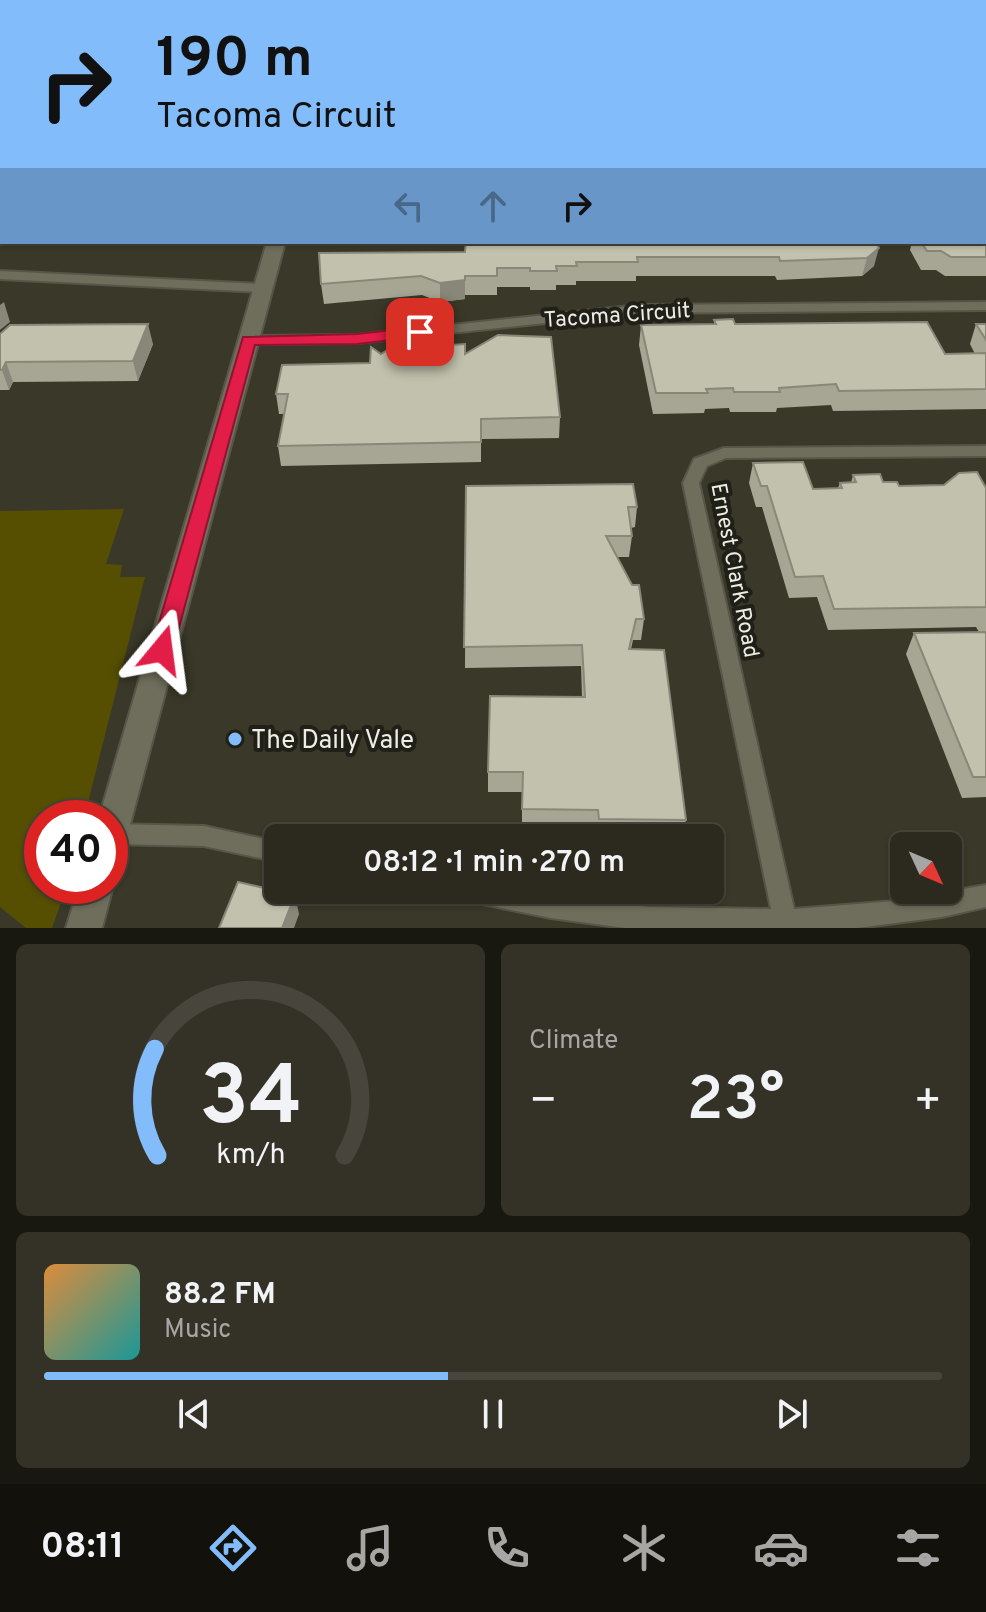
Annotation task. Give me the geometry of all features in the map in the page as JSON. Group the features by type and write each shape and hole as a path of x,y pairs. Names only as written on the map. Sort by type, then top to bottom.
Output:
{"street":[{"path":"120,800 275,244"},
{"path":"0,275 262,288"},
{"name":"Tacoma Circuit","path":"249,340 357,339 641,309 986,306"},
{"name":"Ernest Clark Road","path":"785,922 691,483 700,463 724,453 986,451"},
{"path":"128,835 204,836 264,849"},
{"path":"541,904 604,915 785,922 953,904 986,896"},
{"path":"84,928 91,904"}],"shaded area":[{"path":"124,509 106,564 122,565 120,577 145,577 89,800 24,800 24,904 61,904 52,928 26,928 0,907 0,511"}],"building":[{"path":"466,244 877,244 879,248 867,258 780,261 779,257 637,257 638,262 576,262 577,266 556,266 557,271 497,268 497,276 465,276 465,280 440,283 421,276 321,284 319,253 465,252"},
{"path":"922,244 986,244 986,257 951,257 941,251 927,251"},
{"path":"733,319 735,324 927,322 945,354 986,353 986,389 839,391 836,384 779,388 780,392 734,392 733,388 706,389 708,393 656,393 641,325 716,324 714,320"},
{"path":"148,324 133,361 6,362 0,370 0,334 10,325"},
{"path":"976,324 986,324 986,340"},
{"path":"498,335 551,337 560,417 481,419 481,442 278,446 288,394 276,394 282,365 370,363 371,347 381,354 389,349 465,344 465,354"},
{"path":"803,462 813,489 842,488 840,483 856,482 853,475 880,474 883,482 897,482 899,486 944,485 959,473 977,472 986,488 986,607 834,609 823,576 795,577 767,486 761,486 753,463"},
{"path":"633,484 637,507 628,507 632,536 606,536 632,585 639,585 644,619 636,619 629,649 664,650 686,820 599,819 598,810 522,809 523,772 488,772 490,696 585,697 582,645 464,647 466,486"},
{"path":"986,632 986,777 973,777 914,633"},
{"path":"238,882 264,888 264,904 291,904 282,928 219,928"}],"place":[{"name":"The Daily Vale","path":"235,739"}],"route":[{"path":"162,650 249,340 357,339 420,332"}]}
